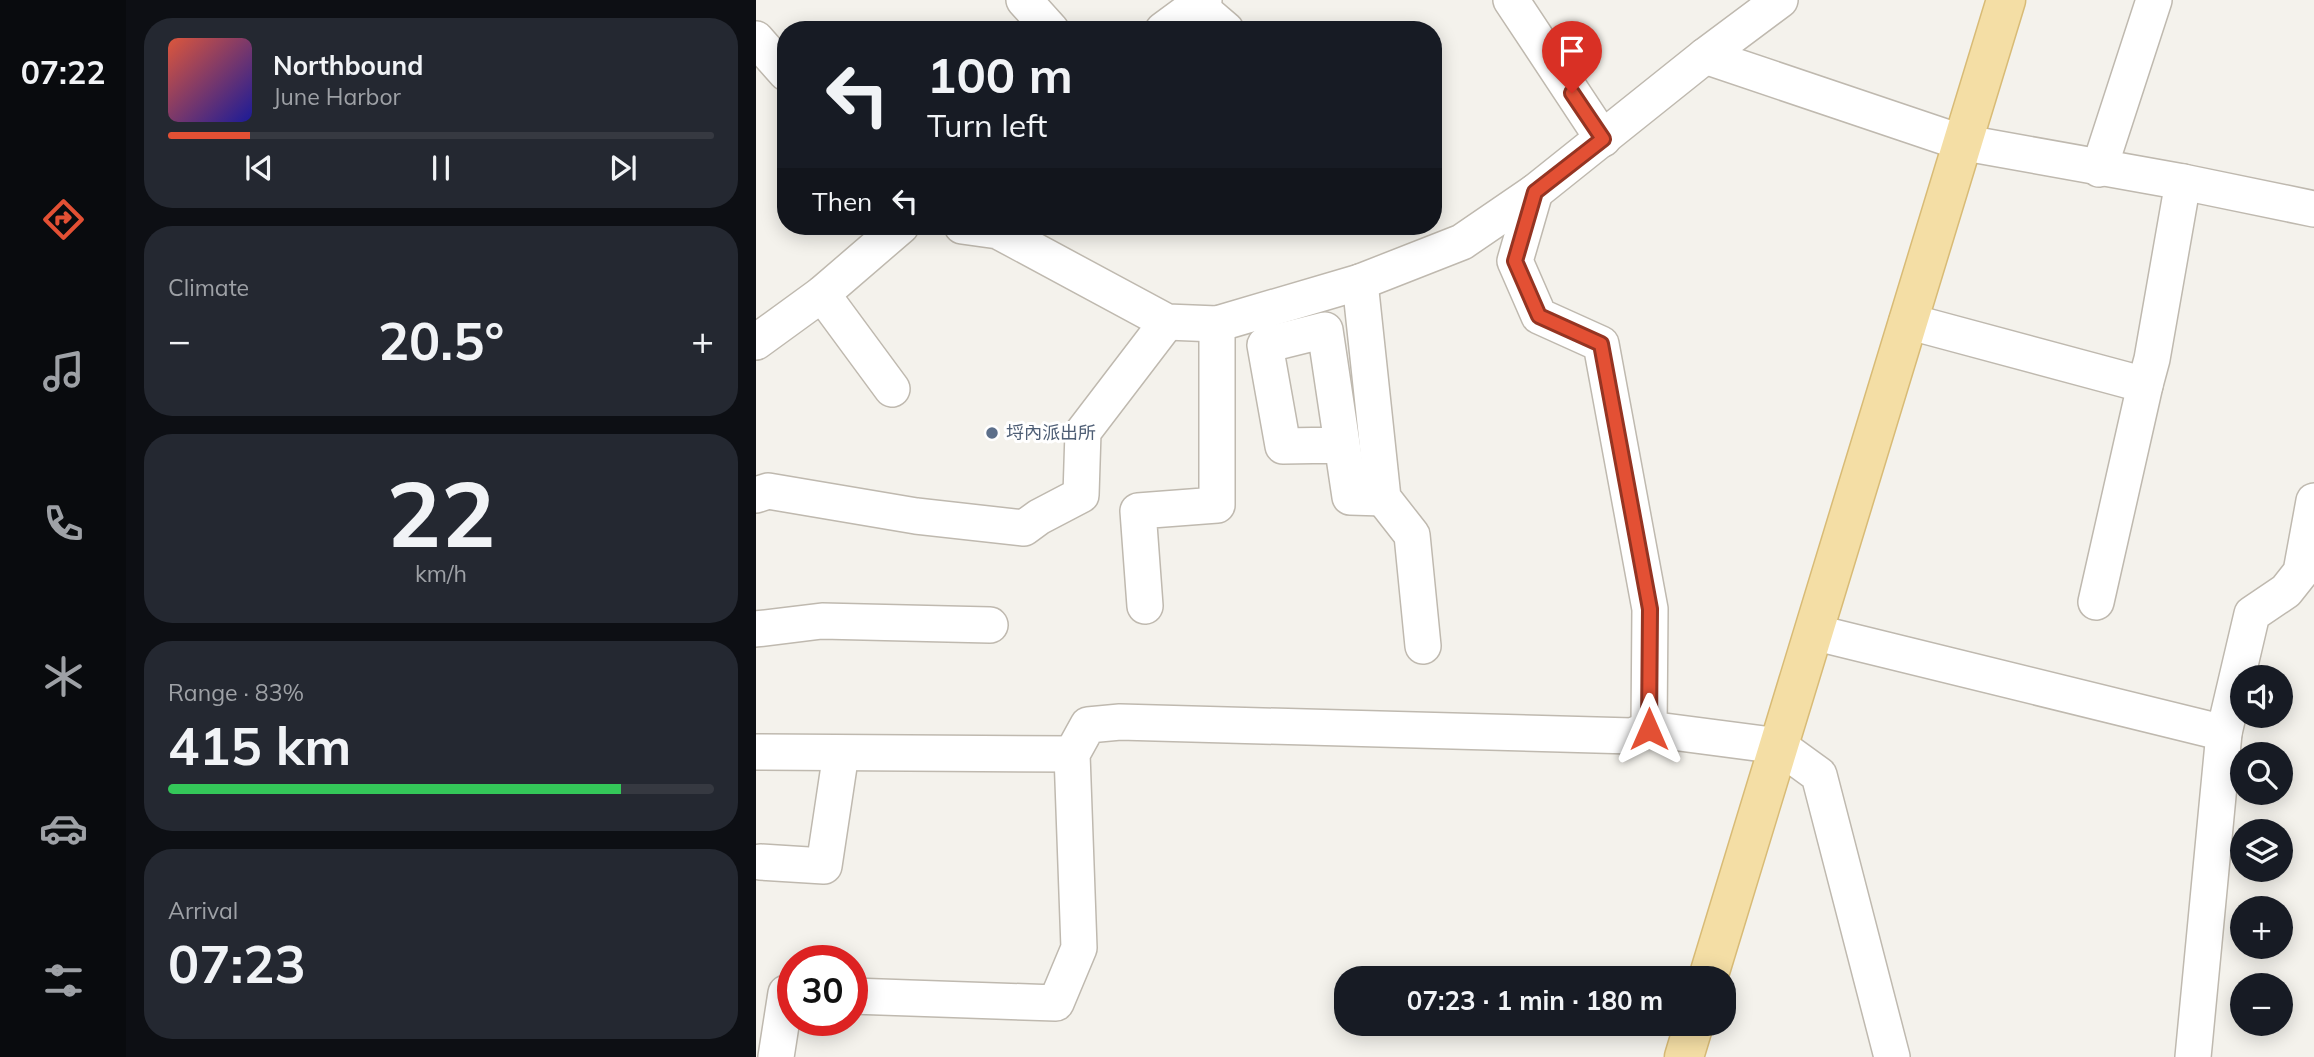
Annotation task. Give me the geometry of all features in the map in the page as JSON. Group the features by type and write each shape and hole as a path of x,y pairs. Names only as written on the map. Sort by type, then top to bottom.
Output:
{"main road":[{"path":"1712,966 1960,142 2006,0"},
{"path":"1684,1057 1690,1036"}],"street":[{"path":"1024,0 1043,21"},
{"path":"1511,0 1603,139"},
{"path":"1005,235 1167,322 1217,324 1360,282 1462,242 1535,192 1705,56 1780,0"},
{"path":"2099,169 2154,0"},
{"path":"1175,21 1200,2 1218,21"},
{"path":"756,38 777,62"},
{"path":"1705,56 1960,142 2183,182 2314,209"},
{"path":"2096,602 2152,359 2183,182"},
{"path":"1535,192 1515,261 1539,316 1601,344 1650,609 1649,729"},
{"path":"756,342 822,294 891,235"},
{"path":"1360,282 1383,498 1412,535 1423,646"},
{"path":"822,294 892,389"},
{"path":"1907,321 2145,385"},
{"path":"756,495 768,491 916,516 1024,528 1081,495 1083,432 1167,322"},
{"path":"1145,606 1138,511 1217,505 1217,324"},
{"path":"1342,445 1350,497 1383,498"},
{"path":"2193,1057 2224,733 2252,614 2286,591 2301,572 2314,501"},
{"path":"756,629 822,621 989,625"},
{"path":"1813,632 2224,733"},
{"path":"868,997 1056,1003 1079,948 1072,754 1088,725 1120,722 1632,736 1649,729 1779,746 1819,775 1892,1057"},
{"path":"756,752 1072,754"},
{"path":"761,862 824,866 841,753"},
{"path":"776,1057 777,1025"}],"place":[{"name":"埒內派出所","path":"992,433"}],"route":[{"path":"1572,93 1603,139 1535,192 1515,261 1539,316 1601,344 1650,609 1649,729"}]}
